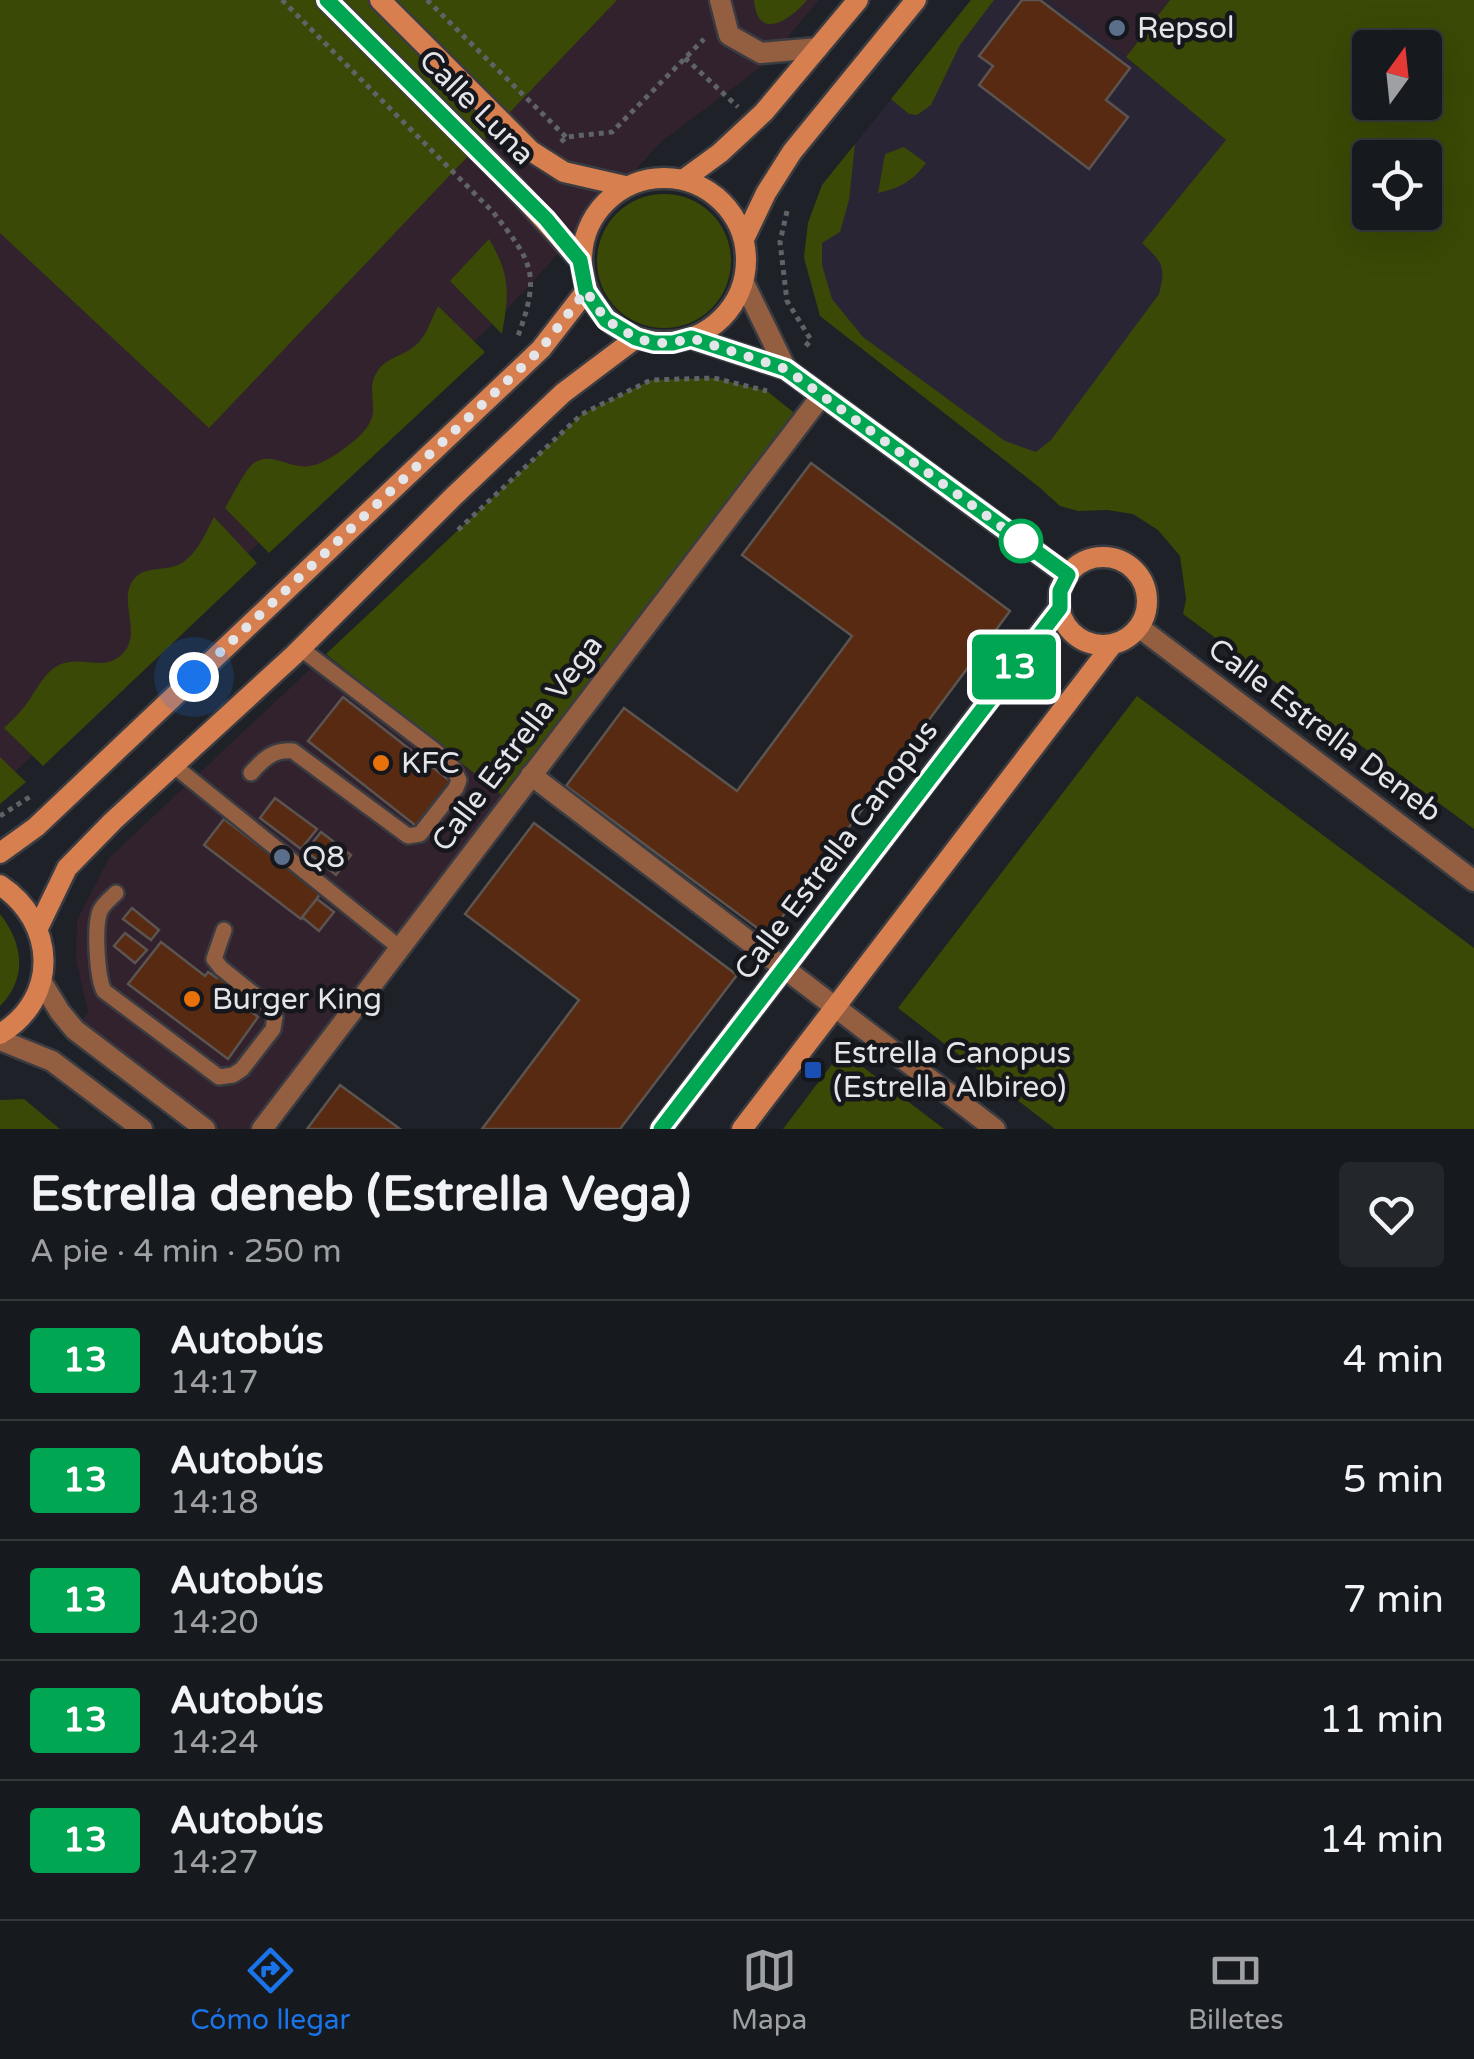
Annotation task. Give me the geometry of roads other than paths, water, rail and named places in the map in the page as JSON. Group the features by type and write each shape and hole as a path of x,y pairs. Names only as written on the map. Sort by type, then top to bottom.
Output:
{"street":[{"name":"Calle Luna","path":"327,0 546,219 580,260"},
{"name":"Calle Luna","path":"380,0 530,151 564,172 625,186"},
{"path":"683,180 720,154 764,112 858,0"},
{"path":"744,239 766,192 799,142 916,0"},
{"path":"723,9 729,35 760,52 818,48"},
{"path":"653,178 683,180 710,192 732,212 744,239 744,282 733,306 714,326 691,338 654,343 636,338 606,320 586,291 580,260 586,230 602,205 625,186 653,178"},
{"path":"744,282 786,369"},
{"path":"0,853 36,828 541,349 586,291"},
{"path":"38,928 67,868 563,393 636,338"},
{"path":"691,338 786,369 1068,575"},
{"name":"Calle Estrella Vega","path":"262,1129 822,396"},
{"path":"1102,557 1121,561 1137,572 1146,589 1148,609 1140,628 1128,639 1112,645 1094,645 1078,638 1066,625 1060,608 1060,591 1068,575 1082,562 1102,557"},
{"name":"Calle Estrella Canopus","path":"661,1129 1060,608"},
{"name":"Calle Estrella Deneb","path":"1140,628 1474,881"},
{"path":"742,1129 1112,645"},
{"path":"531,774 995,1129"},
{"path":"0,885 22,902 38,928 44,954 41,981 29,1008 0,1037 52,1061 142,1129"},
{"path":"41,981 74,1030 205,1129"}],"lane":[{"path":"251,773 263,759 283,750 293,751 408,836 420,834 456,788 459,780 453,768 434,750 300,648"},
{"path":"173,765 400,948"},
{"path":"116,893 102,906 98,918 99,981 104,991 220,1077 242,1069 274,1028 275,1017 271,1008 214,959 224,930"}],"place":[{"name":"Repsol","path":"1117,28"},
{"name":"KFC","path":"381,763"},
{"name":"Q8","path":"282,857"},
{"name":"Burger King","path":"192,999"},
{"name":"Estrella Canopus (Estrella Albireo)","path":"813,1070"}]}
